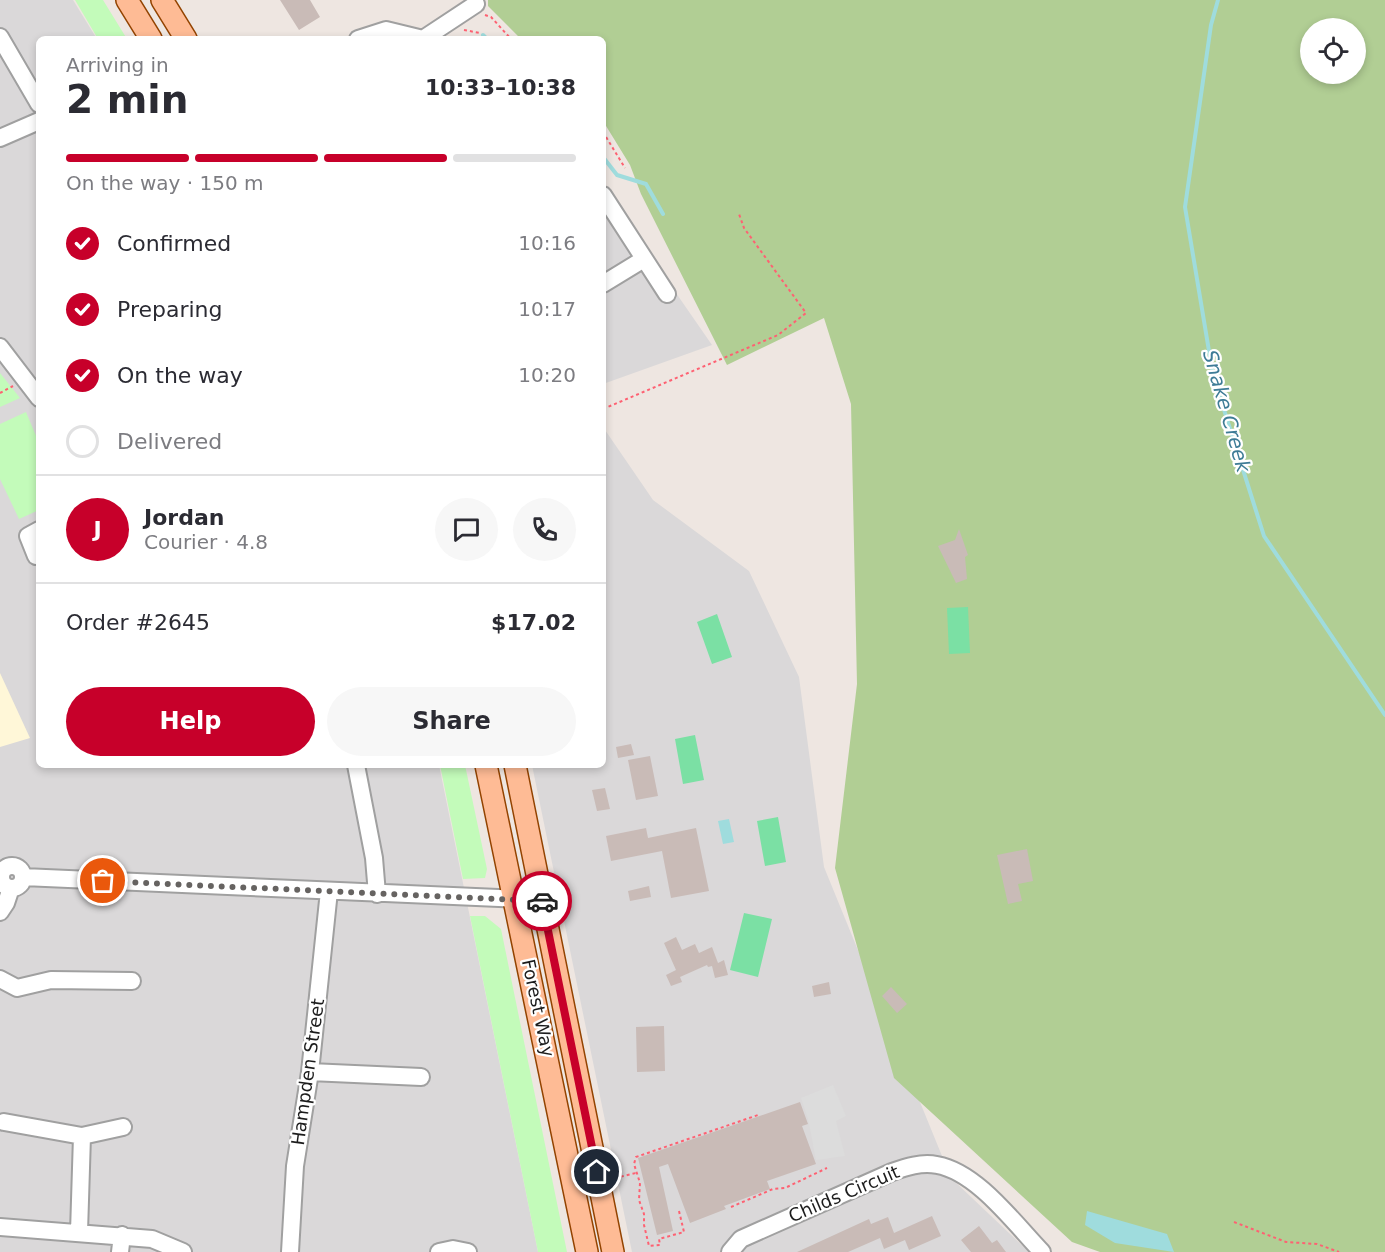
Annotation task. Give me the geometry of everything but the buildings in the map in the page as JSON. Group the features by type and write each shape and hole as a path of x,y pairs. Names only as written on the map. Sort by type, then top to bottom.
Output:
{"main road":[{"path":"127,0 148,36"},
{"path":"162,0 184,36"},
{"name":"Forest Way","path":"487,768 587,1252"},
{"name":"Forest Way","path":"516,768 613,1252"}],"street":[{"path":"429,36 476,12"},
{"path":"367,36 386,30 411,36"},
{"path":"0,37 36,99"},
{"path":"0,138 36,122"},
{"path":"606,200 667,294"},
{"path":"606,282 644,259"},
{"path":"0,347 36,394"},
{"path":"36,532 28,536 36,556"},
{"path":"357,768 374,858 377,894"},
{"path":"0,912 9,879 542,900"},
{"name":"Hampden Street","path":"290,1252 295,1166 310,1072 329,891"},
{"path":"0,979 18,988 51,980 132,981"},
{"path":"310,1072 421,1077"},
{"path":"4,1122 82,1136 123,1127"},
{"path":"80,1232 82,1136"},
{"name":"Childs Circuit","path":"730,1252 741,1239 892,1172 915,1165 935,1164 963,1174 979,1187 1042,1252"},
{"path":"0,1227 80,1232 121,1244 152,1239 183,1252"},
{"path":"439,1252 453,1249 468,1252"}],"path":[{"path":"476,12 490,17 508,36"},
{"path":"462,29 469,24"},
{"path":"606,137 625,168"},
{"path":"606,408 778,335 806,313 744,228 739,214"},
{"path":"679,1211 684,1232 659,1239 660,1245 649,1246 644,1214 639,1200 640,1183 636,1173 636,1157 758,1114"},
{"path":"731,1207 773,1189 785,1188 826,1168"},
{"path":"611,1179 636,1173"},
{"path":"1234,1222 1286,1242 1317,1245 1339,1252"}],"shaded area":[{"path":"0,0 73,0 95,36 36,36 36,768 440,768 538,1252 0,1252"},
{"path":"606,218 661,302 676,293 712,345 606,383"},
{"path":"606,431 653,500 749,571 799,677 824,867 951,1178 1029,1252 632,1252 533,768 606,768"},
{"path":"0,673 30,738 0,747"},
{"path":"833,1085 846,1116 836,1121 845,1156 816,1160 808,1119 801,1098"}],"green space":[{"path":"75,0 103,0 125,36 96,36"},
{"path":"488,0 1385,0 1385,1252 1100,1252 1072,1242 894,1078 835,868 857,684 851,404 824,318 727,365 641,194 630,165 606,126 606,36 518,36 488,6"},
{"path":"0,373 20,398 0,407"},
{"path":"26,412 36,436 36,511 19,519 0,479 0,424"},
{"path":"968,607 970,653 949,654 947,608"},
{"path":"717,614 732,657 712,664 697,622"},
{"path":"695,735 704,780 683,784 675,739"},
{"path":"441,768 466,768 487,869 485,878 463,879"},
{"path":"778,817 786,862 765,866 757,821"},
{"path":"744,913 772,919 758,977 730,970"},
{"path":"470,916 485,916 501,929 567,1252 538,1252"}],"water":[{"path":"729,819 734,842 723,844 718,821"},
{"path":"1087,1211 1167,1234 1174,1252 1115,1243 1085,1225"}],"waterway":[{"name":"Snake Creek","path":"1218,0 1211,25 1185,207 1213,375 1264,536 1385,715"},
{"path":"606,161 617,175 646,184 663,214"}],"way so far":[{"path":"103,881 542,901"}],"route":[{"path":"542,901 597,1172"}]}
